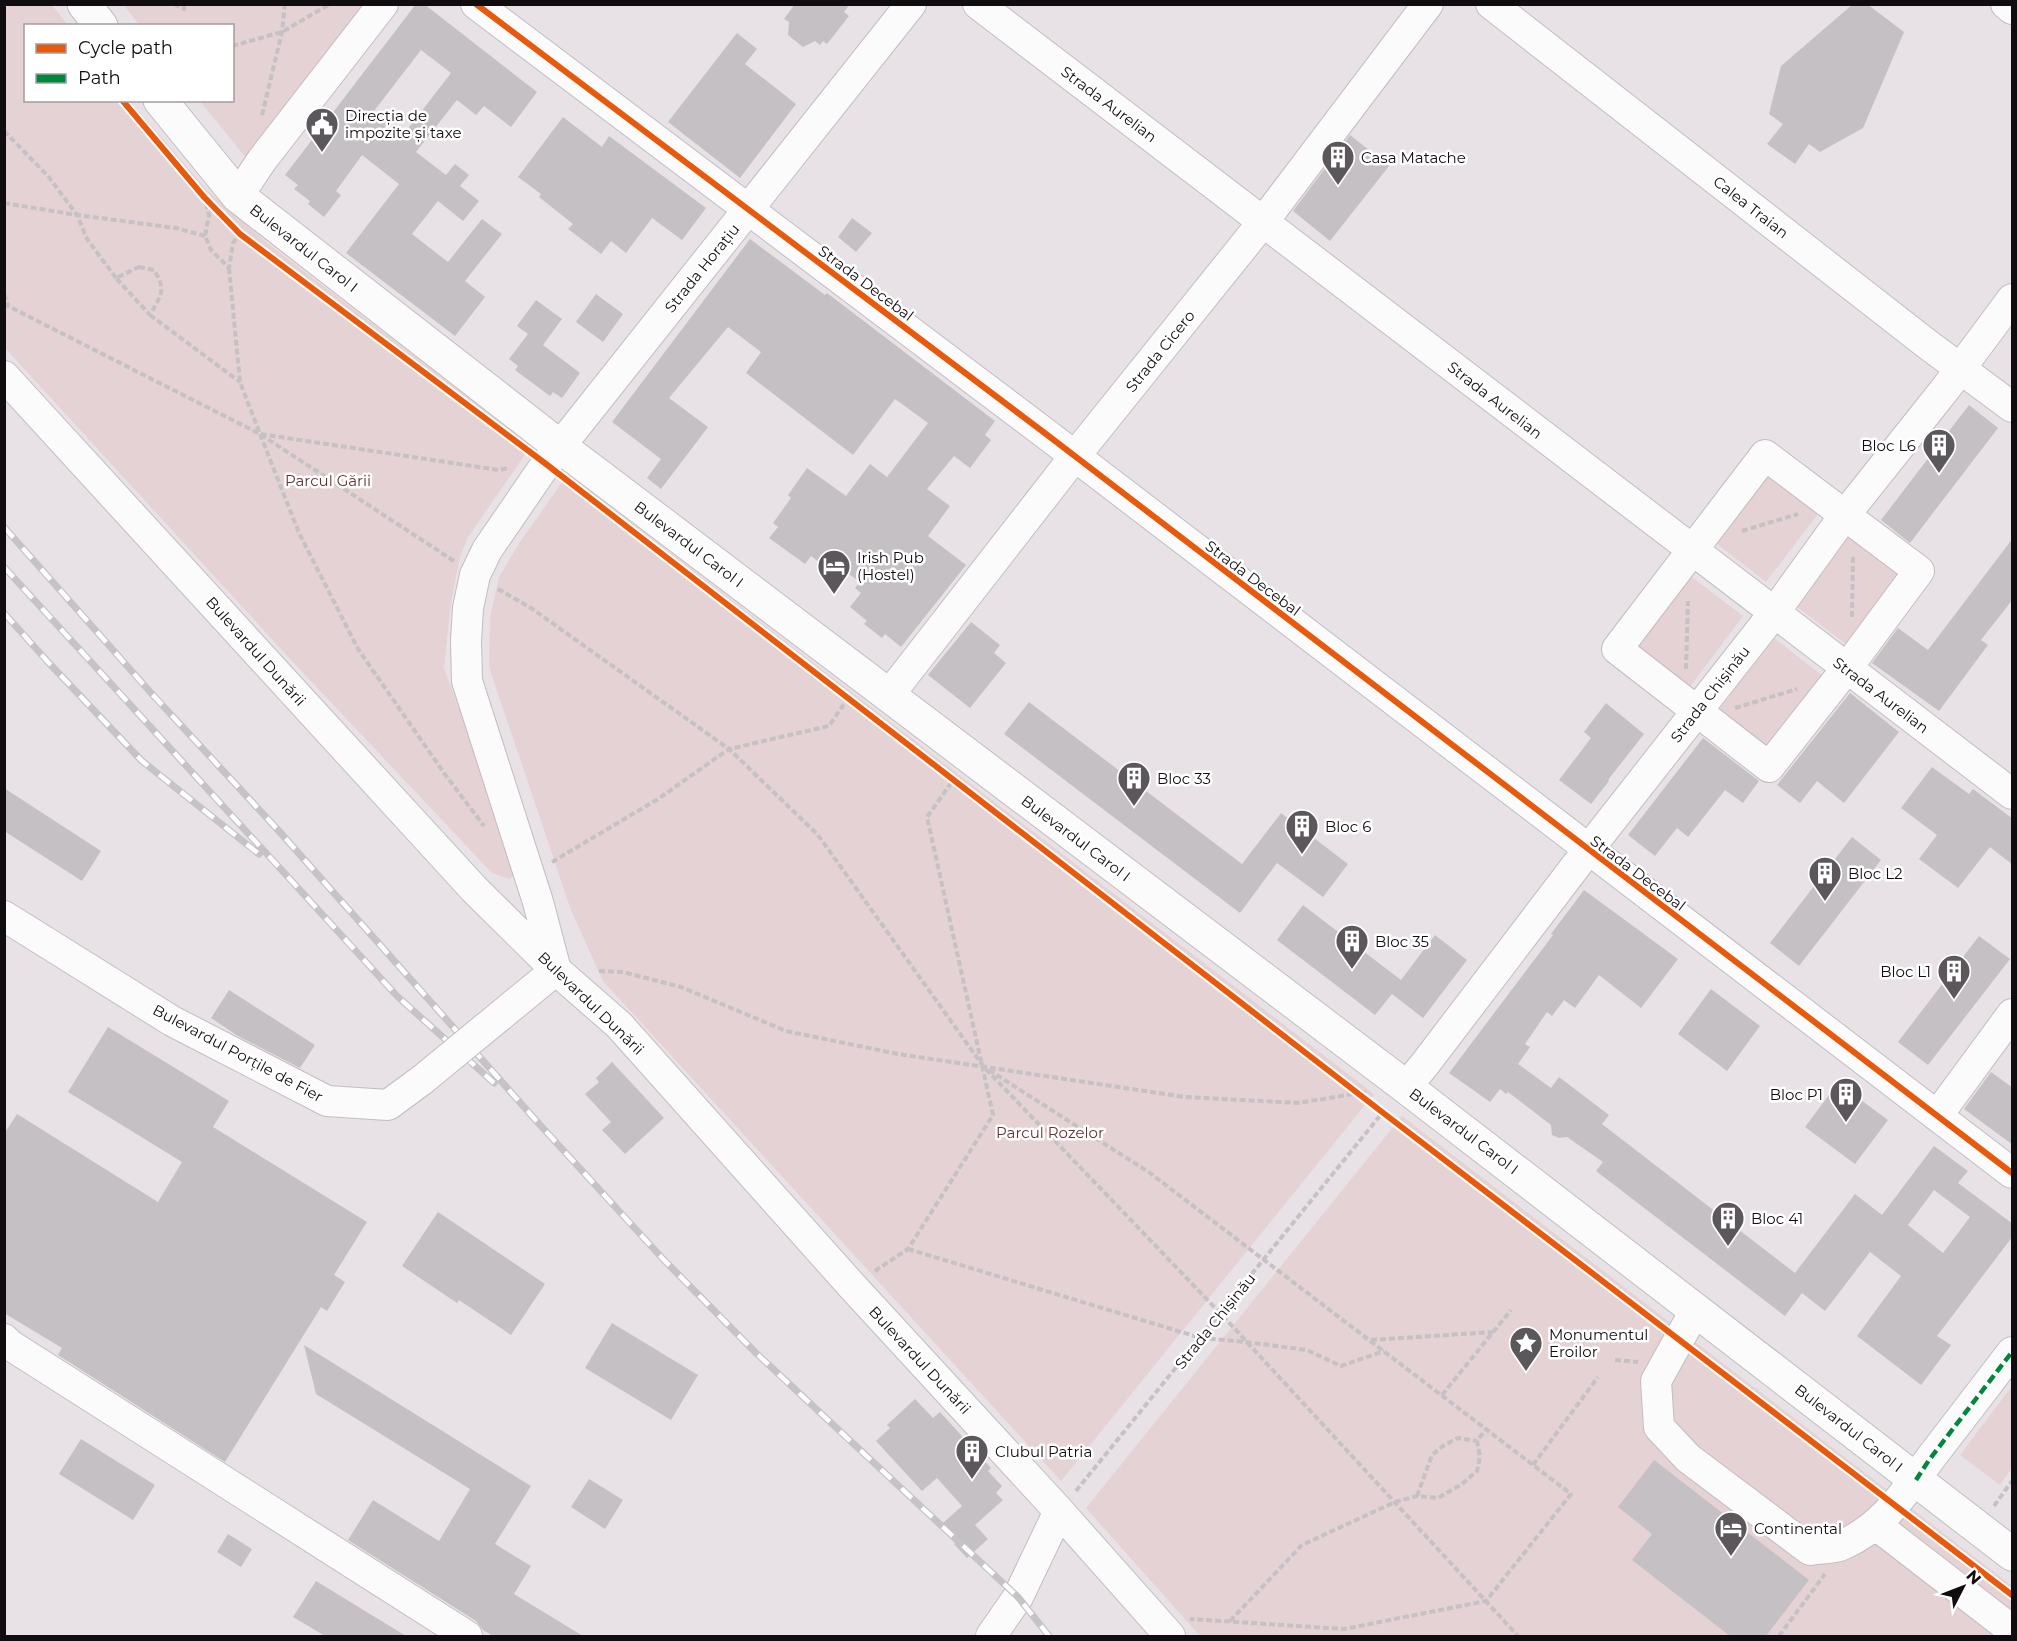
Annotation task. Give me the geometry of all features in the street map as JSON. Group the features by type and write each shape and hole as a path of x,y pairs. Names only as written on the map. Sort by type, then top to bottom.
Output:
{"main road":[{"path":"84,4 99,24"},
{"name":"Bulevardul Carol I","path":"162,102 238,196 553,455 889,694 970,758 1406,1087 2013,1554"}],"street":[{"path":"238,196 262,160 383,4"},
{"name":"Strada Decebal","path":"476,4 1075,456 2013,1173"},
{"name":"Strada Horațiu","path":"556,970 530,876 467,681 468,608 475,575 487,550 553,455 911,4"},
{"name":"Strada Aurelian","path":"978,4 2013,794"},
{"name":"Strada Cicero","path":"889,694 1075,456 1263,222 1428,4"},
{"name":"Calea Traian","path":"1491,4 2013,407"},
{"path":"2006,4 2013,9"},
{"name":"Strada Chișinău","path":"1406,1087 1695,709 1774,613 1842,514 2013,299"},
{"name":"Bulevardul Dunării","path":"4,376 474,889 556,970 619,1025 1162,1627"},
{"path":"1765,455 1842,514 1919,571 1847,669 1769,767 1617,649 1765,455"},
{"name":"Bulevardul Porțile de Fier","path":"4,916 172,1021 327,1101 388,1106 556,970"},
{"path":"1936,1116 2013,1014"},
{"path":"1696,1309 1656,1382 1659,1427 1688,1458 1810,1550 1841,1546 1876,1525 1916,1480 2013,1352"},
{"path":"4,1339 467,1636"},
{"path":"991,1636 1018,1597 1059,1511"},
{"path":"1876,1525 2013,1630"}],"path":[{"path":"174,4 184,9 184,4"},
{"path":"261,118 282,32 285,4"},
{"path":"234,45 282,32 330,4"},
{"path":"4,131 48,176 77,215 87,239 116,278 150,315 240,382"},
{"path":"204,197 209,215 205,236 211,250 229,268"},
{"path":"4,203 176,228 205,236"},
{"path":"240,234 233,243 229,268 240,382 299,533 358,649 444,773 491,835"},
{"path":"116,278 139,267 154,270 161,281 162,296 150,315"},
{"path":"4,294 6,305 260,434 446,556"},
{"path":"260,434 500,470 553,455"},
{"path":"1842,514 1854,530 1851,648 1847,669 1828,680 1695,709 1686,692 1689,575 1692,551 1712,540 1842,514"},
{"path":"475,575 531,608 729,749 818,835 983,1066 1221,1314 1518,1636"},
{"path":"530,876 658,799 729,749 829,726 863,675"},
{"path":"852,1286 908,1249 993,1115 927,817 970,758"},
{"path":"556,970 622,972 681,987 786,1031 898,1054 1185,1097 1298,1103 1406,1087"},
{"path":"983,1066 1150,1173 1572,1494 1486,1601 1344,1629 1230,1622 1162,1627"},
{"path":"908,1249 1201,1338 1307,1350 1341,1366 1384,1351"},
{"path":"1442,1395 1511,1310"},
{"path":"1371,1340 1493,1332"},
{"path":"1533,1465 1598,1377"},
{"path":"1230,1622 1302,1545 1395,1502 1417,1496 1438,1498 1462,1484 1477,1471 1480,1457 1477,1442 1486,1429"},
{"path":"1417,1496 1432,1455 1437,1450 1458,1438 1477,1442"},
{"path":"1779,1636 1835,1560 1841,1546"}],"green space":[{"name":"Parcul Gării","path":"5,5 52,5 67,24 24,24 24,102 131,102 207,190 266,242 531,446 468,537 460,557 451,602 444,668 518,870 510,879 492,873 292,661 5,348"},
{"path":"123,5 366,5 247,159 201,102 234,102 234,24 139,24"},
{"path":"1770,464 1824,506 1766,582 1712,540"},
{"name":"Parcul Rozelor","path":"568,474 1374,1094 1061,1481 603,981 571,910 489,667 490,617 499,577 520,542"},
{"path":"1854,530 1909,572 1851,648 1796,606"},
{"path":"1689,575 1743,616 1686,692 1631,650"},
{"path":"1774,638 1828,680 1770,756 1716,714"},
{"path":"1402,1116 2012,1586 2012,1636 1200,1636 1086,1508"},
{"path":"2012,1386 2012,1468 2000,1485 1960,1455"}],"building":[{"path":"416,4 424,4 537,92 511,127 484,106 476,115 457,100 416,152 446,175 455,164 469,175 460,186 479,201 463,221 438,201 412,234 448,262 482,219 502,234 465,281 485,297 455,336 346,253 399,184 362,155 336,191 341,195 324,217 308,204 310,201 294,189 298,185 285,175","holes":["421,50 451,73 404,134 374,111"]},
{"path":"795,4 850,4 844,12 849,16 827,44 823,41 820,45 815,41 803,47 788,35 789,22 784,19"},
{"path":"1853,4 1867,4 1904,32 1863,128 1820,152 1809,144 1795,164 1767,144 1783,124 1769,114 1781,66"},
{"path":"737,33 757,49 745,64 796,104 740,178 668,122"},
{"path":"563,117 602,147 609,136 706,208 682,240 652,218 626,253 611,241 601,254 568,229 573,224 539,197 541,194 518,177"},
{"name":"Casa Matache","path":"1350,135 1389,166 1330,241 1293,211"},
{"path":"852,218 872,233 856,252 838,237"},
{"path":"750,239 825,295 827,293 995,421 985,435 991,440 970,468 954,456 927,489 950,506 928,536 966,565 901,647 885,634 882,638 864,624 867,621 850,607 861,593 855,588 860,582 824,556 819,562 811,556 805,564 769,538 778,527 773,523 791,498 788,495 807,468 846,496 870,464 887,477 928,423 895,399 853,455 746,373 761,352 728,327 669,398 708,427 661,489 647,478 661,459 612,422"},
{"path":"596,294 623,314 603,342 576,322"},
{"path":"536,300 562,319 543,345 580,373 562,398 553,392 550,396 515,370 518,366 509,359 528,334 517,326"},
{"name":"Bloc L6","path":"1969,405 1998,428 1910,543 1881,520"},
{"path":"2013,538 2013,599 1981,640 1988,645 1939,711 1872,663 1898,628 1928,650"},
{"path":"971,622 1000,645 994,653 1006,663 970,708 928,675"},
{"path":"1850,693 1899,732 1844,803 1817,781 1800,803 1777,785"},
{"name":"Bloc 33","path":"1029,702 1242,864 1281,813 1348,864 1323,897 1277,863 1240,913 1004,734"},
{"path":"1606,703 1644,734 1591,804 1559,780 1591,738 1584,732"},
{"path":"1703,738 1759,781 1743,803 1725,790 1688,837 1677,828 1655,856 1628,835"},
{"path":"1932,767 1969,794 1973,789 2013,819 2013,865 1990,847 1958,888 1919,859 1937,835 1901,808"},
{"path":"4,788 101,851 82,881 4,831"},
{"name":"Bloc L2","path":"1852,837 1881,860 1799,966 1770,943"},
{"path":"1584,890 1678,959 1641,1008 1599,975 1575,1008 1564,1000 1552,1016 1547,1012 1525,1044 1530,1047 1518,1064 1551,1088 1559,1077 1609,1115 1602,1124 1795,1273 1855,1194 1882,1215 1934,1146 1968,1171 1958,1183 2013,1224 2013,1236 1937,1336 1951,1345 1921,1385 1857,1336 1901,1276 1870,1252 1825,1311 1802,1293 1785,1316 1596,1171 1603,1162 1567,1137 1559,1138 1552,1135 1551,1125 1508,1092 1506,1094 1500,1089 1490,1102 1449,1073 1553,935 1551,934","holes":["1934,1190 1970,1217 1943,1253 1908,1225"]},
{"name":"Bloc 35","path":"1303,905 1401,980 1435,935 1467,960 1423,1018 1392,994 1375,1015 1277,940"},
{"name":"Bloc L1","path":"1979,936 2010,959 1928,1065 1898,1042"},
{"path":"1711,989 1760,1026 1727,1071 1678,1034"},
{"path":"229,990 315,1045 300,1068 238,1036 211,1018"},
{"path":"108,1027 229,1101 213,1127 367,1222 334,1275 345,1282 327,1311 321,1307 225,1462 58,1355 62,1348 4,1313 4,1134 17,1114 158,1202 182,1162 68,1092"},
{"path":"612,1062 664,1118 625,1154 602,1130 611,1122 585,1094 599,1082 596,1078"},
{"path":"1991,1072 2013,1088 2013,1145 1964,1109"},
{"name":"Bloc P1","path":"1838,1083 1888,1120 1855,1164 1805,1127"},
{"path":"438,1212 545,1284 511,1335 459,1300 457,1303 402,1266"},
{"path":"612,1323 698,1375 671,1420 585,1368"},
{"path":"304,1345 531,1486 495,1544 531,1566 514,1594 583,1636 493,1636 483,1630 476,1621 348,1540 373,1500 439,1541 470,1489 316,1394"},
{"name":"Clubul Patria","path":"915,1399 933,1418 940,1412 991,1468 988,1471 1002,1486 996,1493 1003,1500 975,1525 988,1539 967,1558 954,1544 959,1540 943,1523 962,1506 937,1478 922,1491 876,1441 890,1428 887,1425"},
{"path":"81,1439 155,1485 133,1520 59,1474"},
{"name":"Continental","path":"1654,1460 1809,1580 1766,1636 1730,1636 1632,1560 1652,1534 1618,1507"},
{"path":"589,1479 623,1500 605,1529 571,1507"},
{"path":"228,1534 252,1549 241,1567 217,1552"},
{"path":"316,1581 406,1636 325,1636 293,1617"}],"railway":[{"path":"4,527 663,1259 756,1353 1018,1597 1049,1636"},
{"path":"4,567 397,996 494,1083"},
{"path":"4,613 142,761 259,854"}],"marked path":[{"path":"1916,1480 2012,1352"}],"cycle path":[{"path":"476,4 1046,434 2012,1173"},
{"path":"124,102 204,197 240,234 546,464 1382,1112 2012,1595"}],"place":[{"name":"Direcția de impozite și taxe","path":"322,153"},
{"name":"Casa Matache","path":"1338,186"},
{"name":"Bloc L6","path":"1939,474"},
{"name":"Irish Pub (Hostel)","path":"834,595"},
{"name":"Bloc 33","path":"1134,807"},
{"name":"Bloc 6","path":"1302,855"},
{"name":"Bloc L2","path":"1825,902"},
{"name":"Bloc 35","path":"1352,970"},
{"name":"Bloc L1","path":"1954,1000"},
{"name":"Bloc P1","path":"1846,1123"},
{"name":"Bloc 41","path":"1728,1247"},
{"name":"Monumentul Eroilor","path":"1526,1372"},
{"name":"Clubul Patria","path":"972,1480"},
{"name":"Continental","path":"1731,1557"}]}
